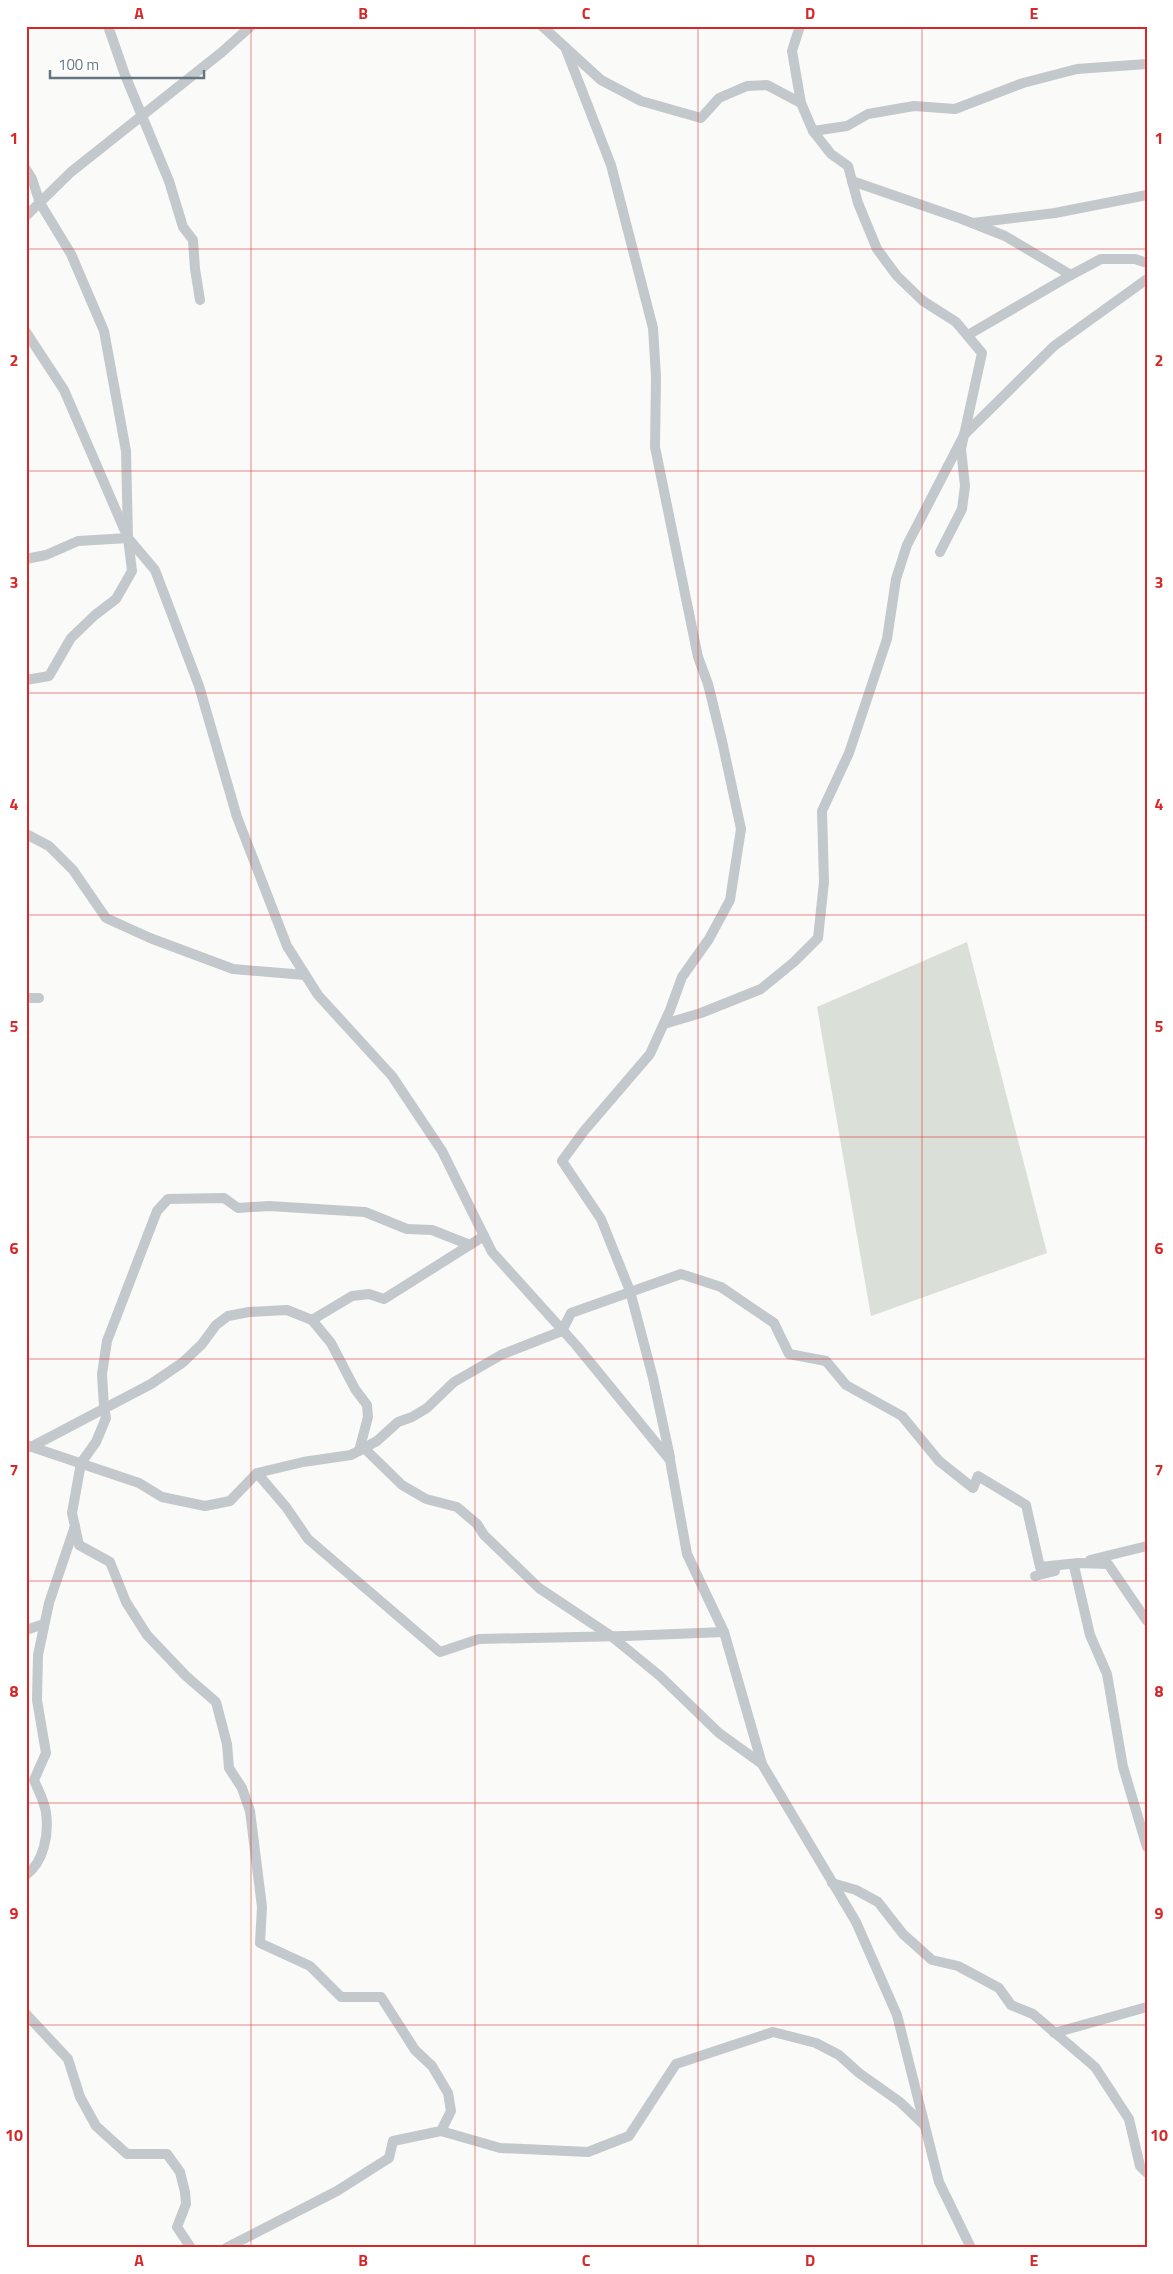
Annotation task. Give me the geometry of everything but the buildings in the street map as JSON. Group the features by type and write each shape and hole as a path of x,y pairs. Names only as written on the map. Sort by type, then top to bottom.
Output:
{"street":[{"path":"108,26 169,181 183,227 193,240 200,300"},
{"path":"26,216 72,172 252,26"},
{"path":"542,26 602,80 641,101 701,118 719,98 747,86 767,85 801,103"},
{"path":"800,26 792,51 801,103 813,131 831,154 848,166 858,203 877,249 897,276 923,301 956,322 982,353 961,449 964,486 962,509 940,552"},
{"path":"565,47 612,165 653,328 656,377 655,447 698,657 708,684 741,829 730,900 709,939 682,977 650,1054 584,1131 562,1161 601,1219 630,1290 653,1378 687,1554 724,1632 762,1764 856,1922 897,2015 939,2182 971,2248"},
{"path":"813,131 847,126 868,114 914,106 955,108 1023,83 1077,69 1147,64"},
{"path":"26,169 32,179 40,202 71,254 104,331 126,451 128,538 132,571 116,599 95,614 71,638 49,676 26,680"},
{"path":"852,181 1005,236 1071,275"},
{"path":"972,223 1055,213 1147,195"},
{"path":"968,336 1101,259 1134,259 1147,263"},
{"path":"664,1024 701,1013 761,989 794,962 818,938 824,882 822,811 849,753 887,639 896,579 907,546 964,435 1054,346 1147,279"},
{"path":"26,332 64,390 128,538 154,570 199,686 237,817 287,946 318,995 392,1076 442,1151 492,1252 576,1345 670,1460"},
{"path":"26,559 46,555 78,541 128,538"},
{"path":"26,834 49,846 73,870 106,918 150,938 233,968 305,975"},
{"path":"26,998 39,998"},
{"path":"441,2131 451,2111 448,2092 432,2066 415,2050 381,1997 341,1996 310,1966 260,1943 262,1907 250,1811 242,1788 229,1768 227,1744 216,1702 186,1676 147,1635 126,1602 110,1562 80,1545 72,1513 81,1463 96,1442 106,1418 102,1374 107,1341 157,1211 168,1199 224,1198 238,1208 269,1206 365,1212 407,1229 432,1230 470,1245"},
{"path":"312,1320 352,1296 369,1294 384,1300 484,1236"},
{"path":"29,1446 139,1483 162,1497 205,1506 230,1501 257,1473 302,1462 351,1455 377,1441 398,1422 412,1417 427,1408 454,1382 501,1355 562,1331 571,1313 630,1290 681,1274 721,1287 774,1323 790,1354 826,1361 846,1385 902,1416 939,1461 973,1488 978,1476 1026,1505 1040,1568 1108,1564 1147,1621"},
{"path":"29,1446 151,1384 182,1363 202,1344 216,1325 228,1316 249,1312 287,1310 312,1320 331,1344 355,1389 367,1405 368,1417 362,1449"},
{"path":"362,1449 402,1485 426,1498 458,1507 477,1524 484,1535 538,1588 611,1636 660,1676 719,1733 762,1764"},
{"path":"257,1473 286,1507 308,1539 440,1652 478,1639 724,1632"},
{"path":"26,1875 34,1869 46,1839 46,1812 34,1780 46,1753 38,1700 38,1654 48,1603 75,1526"},
{"path":"1035,1576 1147,1546"},
{"path":"1076,1565 1090,1635 1107,1674 1124,1767 1147,1846"},
{"path":"26,1630 44,1624"},
{"path":"832,1883 856,1890 878,1902 903,1934 932,1960 958,1966 999,1988 1012,2005 1033,2014 1095,2067 1129,2119 1140,2166 1147,2173"},
{"path":"1054,2033 1147,2008"},
{"path":"26,2014 68,2059 80,2096 96,2126 127,2154 167,2154 176,2166 180,2172 186,2204 176,2227 191,2248"},
{"path":"226,2248 337,2191 389,2158 393,2140 441,2131 500,2148 588,2152 629,2136 676,2064 773,2032 816,2043 839,2054 859,2073 900,2102 925,2126"}],"shaded area":[{"path":"967,942 1047,1253 871,1316 817,1007"}]}
